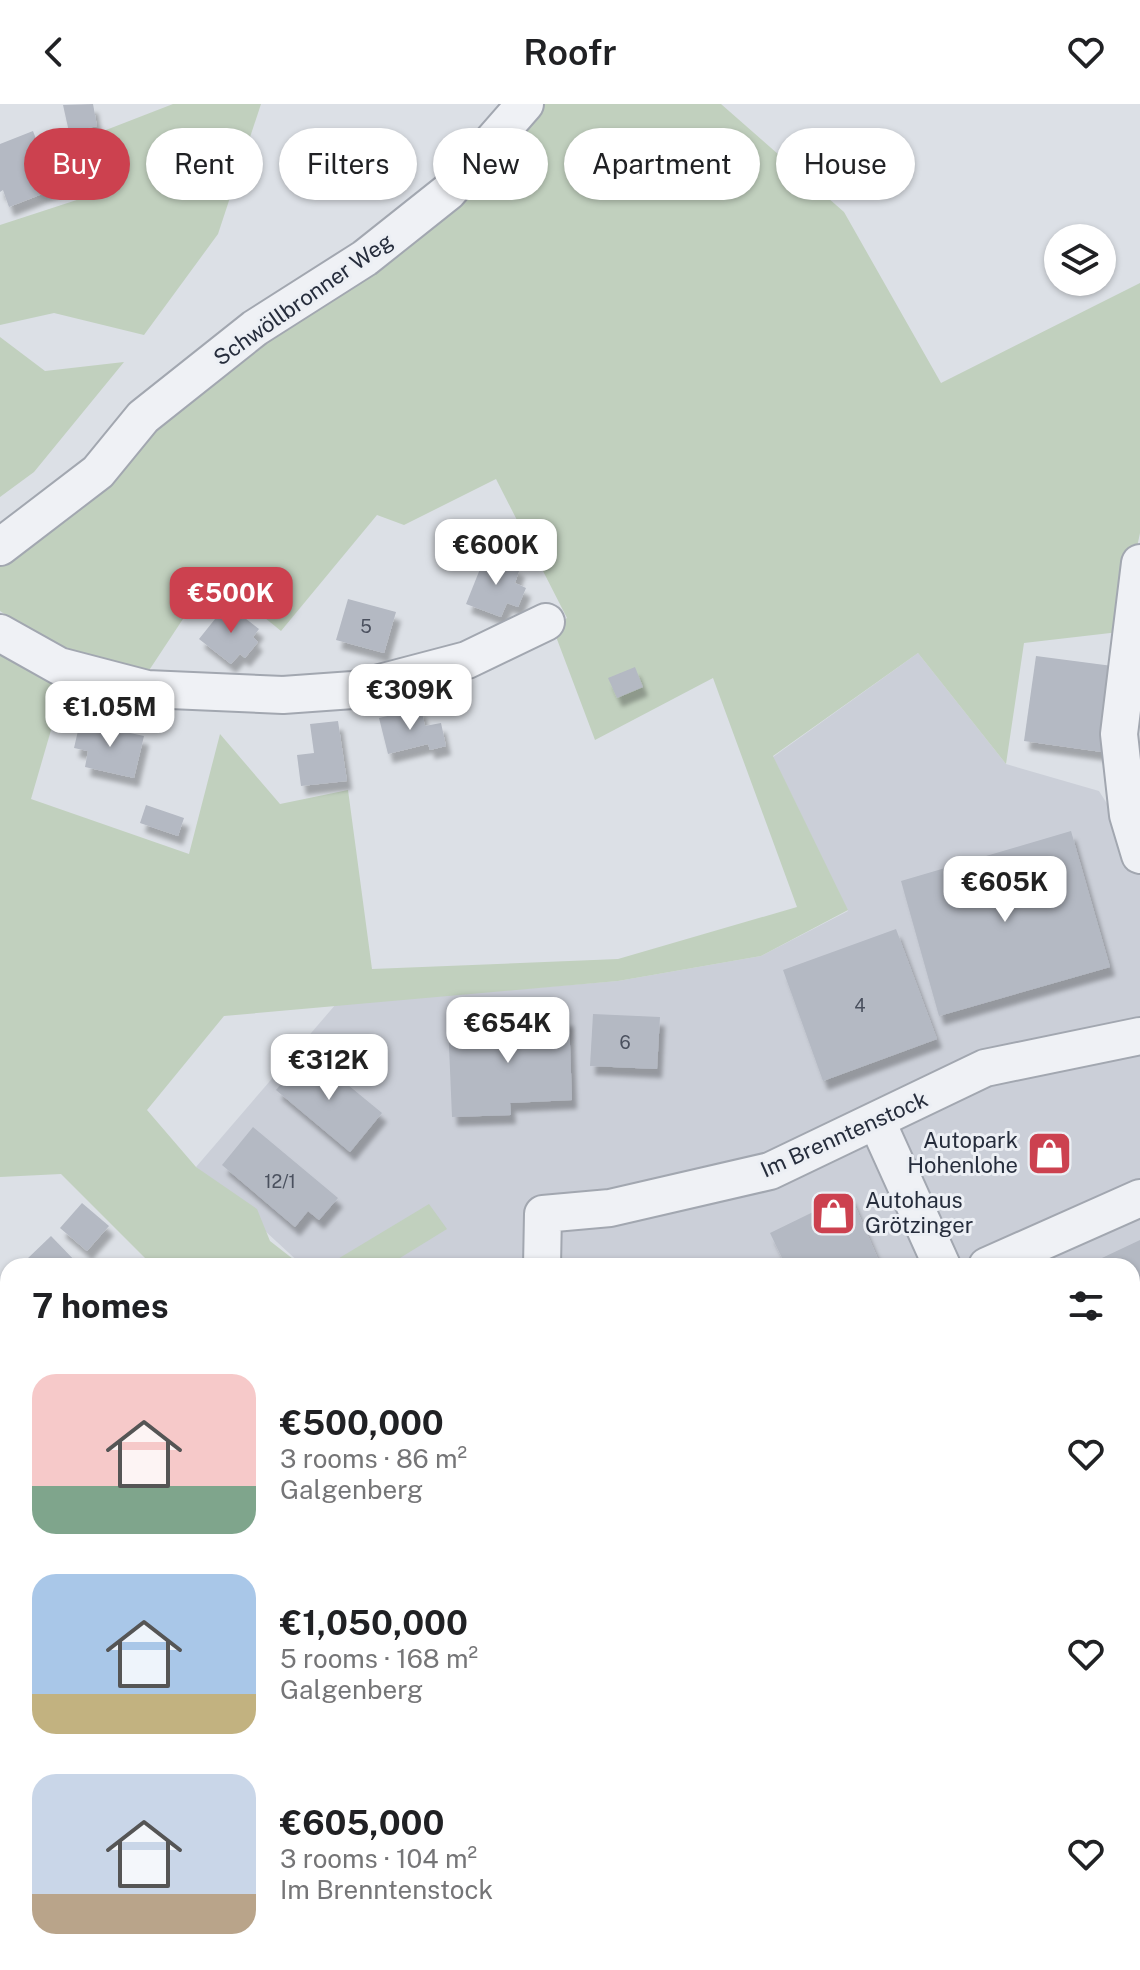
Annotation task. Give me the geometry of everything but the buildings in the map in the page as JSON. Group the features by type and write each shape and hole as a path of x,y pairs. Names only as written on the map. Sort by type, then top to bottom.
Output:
{"street":[{"name":"Schwöllbronner Weg","path":"0,547 98,472 143,417 255,328 365,258 448,192 525,104"},
{"path":"1140,563 1119,734 1128,815 1140,855"},
{"path":"0,633 59,666 147,689 283,695 353,690 467,660 546,622"},
{"name":"Im Brenntenstock","path":"542,1258 543,1214 610,1208 770,1171 985,1068 1140,1036"},
{"path":"877,1122 938,1258"},
{"path":"1005,1258 1140,1198"}],"shaded area":[{"path":"918,653 1006,764 1099,791 1140,856 1140,1258 294,1258 196,1167 336,1004 618,981 761,956 848,911 773,757"}],"green space":[{"path":"173,104 261,104 253,128 146,128 146,200 229,200 218,234 144,335 54,313 0,325 0,225 77,200 130,200 130,128 111,128"},
{"path":"536,104 721,104 748,128 564,128 564,200 760,200 760,138 776,152 776,200 830,200 844,212 941,383 1140,283 1140,533 1119,632 1024,643 1006,764 918,653 773,756 848,910 761,956 618,981 224,1016 147,1110 196,1167 257,1209 270,1241 292,1258 145,1258 61,1174 0,1177 0,644 65,682 31,799 189,854 220,734 280,804 348,790 372,969 618,959 797,907 713,678 595,740 552,626 567,618 496,479 404,525 377,515 281,631 212,575 144,678 70,658 0,611 0,560 147,427 433,190 433,200 548,200 548,128 507,128"},
{"path":"0,337 45,371 124,362 34,472 0,497"},
{"path":"429,1204 447,1229 400,1258 339,1258"}],"place":[{"name":"Autopark Hohenlohe","path":"1049,1153"},
{"name":"Autohaus Grötzinger","path":"834,1213"}]}
